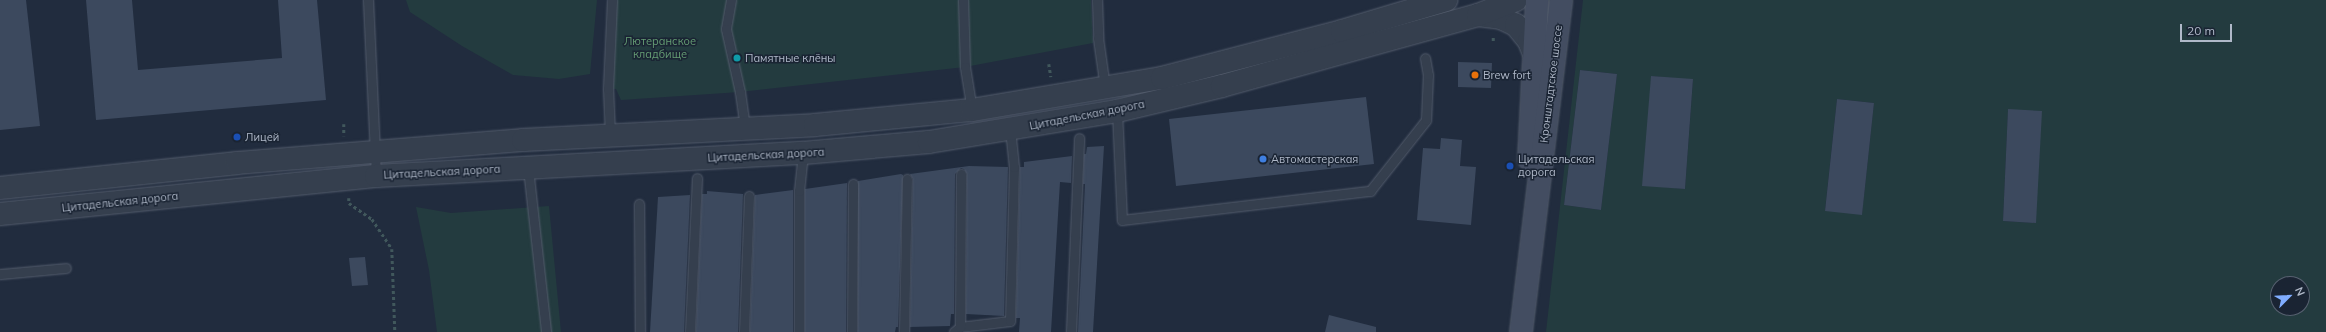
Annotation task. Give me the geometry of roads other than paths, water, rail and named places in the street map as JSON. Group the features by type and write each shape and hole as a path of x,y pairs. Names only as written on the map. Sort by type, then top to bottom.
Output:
{"main road":[{"name":"Кронштадтское шоссе","path":"1527,287 1527,198 1537,0"},
{"name":"Кронштадтское шоссе","path":"1522,332 1561,0"}],"street":[{"name":"Цитадельская дорога","path":"0,188 237,164 610,134 745,130 972,110 1105,89 1162,78 1342,30 1446,0"},
{"name":"Цитадельская дорога","path":"0,214 376,176 803,153 929,142 1117,111 1222,86 1478,15 1516,0"},
{"path":"1478,15 1501,18 1516,25 1529,41 1534,54"}],"lane":[{"path":"368,0 376,176"},
{"path":"610,134 608,89 612,0"},
{"path":"731,0 726,29 740,92 745,130"},
{"path":"963,0 965,67 972,110"},
{"path":"1097,0 1098,38 1105,89"},
{"path":"1117,111 1122,220 1370,191 1426,120 1428,74 1425,58"},
{"path":"962,174 957,329 1010,321 1014,166 1010,129"},
{"path":"1071,332 1079,138"},
{"path":"799,332 799,191 803,153"},
{"path":"528,168 546,332"},
{"path":"690,332 697,178"},
{"path":"904,332 907,179"},
{"path":"852,332 853,184"},
{"path":"744,332 749,196"},
{"path":"639,204 640,332"},
{"path":"0,274 66,268"}],"place":[{"name":"Памятные клёны","path":"737,58"},
{"name":"Brew fort","path":"1475,75"},
{"name":"Лицей","path":"237,137"},
{"name":"Автомастерская","path":"1263,159"},
{"name":"Цитадельская дорога","path":"1510,166"}],"park label":[{"name":"Лютеранское кладбище","path":"660,48"}]}
